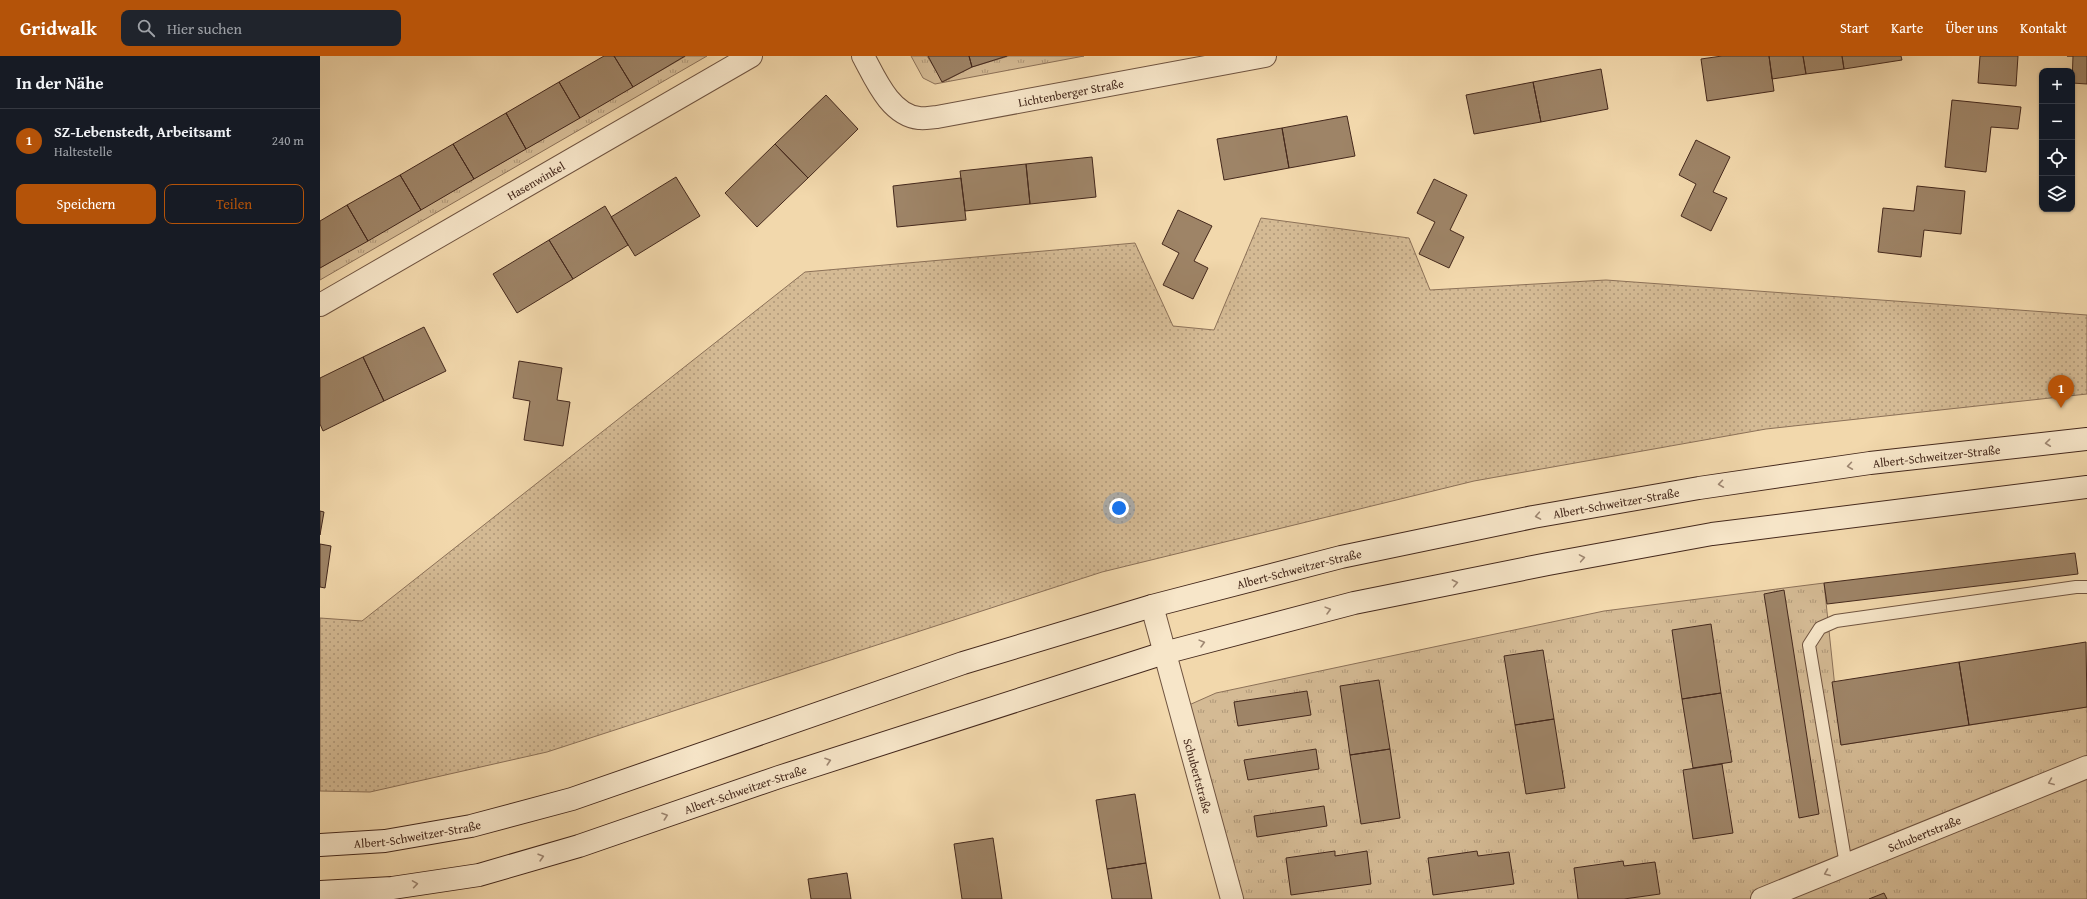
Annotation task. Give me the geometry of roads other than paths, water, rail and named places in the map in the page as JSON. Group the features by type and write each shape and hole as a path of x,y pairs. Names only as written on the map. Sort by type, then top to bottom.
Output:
{"main road":[{"name":"Hasenwinkel","path":"320,305 751,56"},
{"name":"Lichtenberger Straße","path":"863,56 884,93 900,110 918,118 937,117 1265,56"},
{"name":"Albert-Schweitzer-Straße","path":"320,846 385,841 471,826 572,799 963,663 1152,606 1341,557 1541,515 1699,488 1808,472 2087,439"},
{"name":"Albert-Schweitzer-Straße","path":"320,892 392,888 486,873 579,846 779,777 1164,653 1354,603 1548,564 1720,533 2087,487"},
{"path":"1152,606 1164,653"},
{"name":"Schubertstraße","path":"1164,653 1232,899"},
{"name":"Schubertstraße","path":"1762,899 2087,767"}],"lane":[{"path":"1846,865 1809,645 1820,628 1836,621 2076,587 2087,587"}],"place":[{"name":"SZ-Lebenstedt, Arbeitsamt","path":"2061,408"}]}
